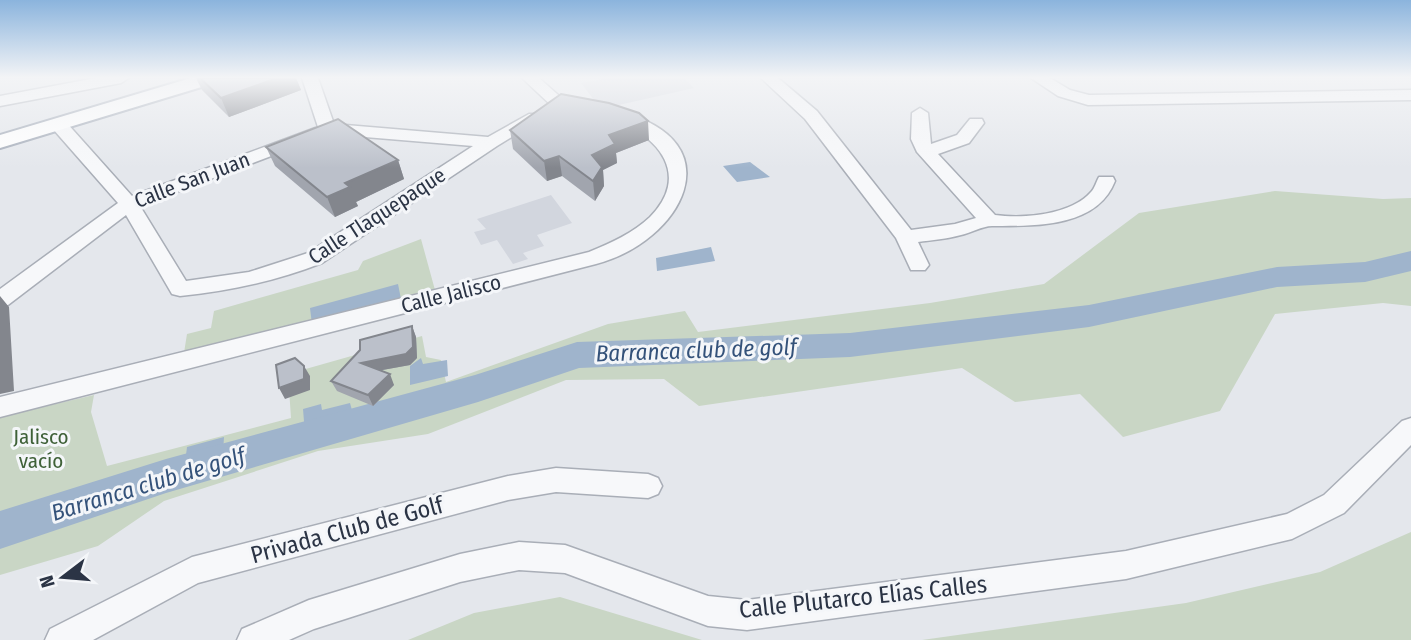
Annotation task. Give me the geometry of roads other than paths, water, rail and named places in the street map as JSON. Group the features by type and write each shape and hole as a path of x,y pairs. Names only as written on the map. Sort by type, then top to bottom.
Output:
{"main road":[{"path":"0,142 115,108"}],"street":[{"path":"320,108 327,129 491,142"},
{"name":"Calle Tlaquepaque","path":"129,204 180,289 212,286 290,269 315,258 491,142 555,108"},
{"name":"Calle Jalisco","path":"0,407 596,257 623,245 648,229 666,212 678,183 675,157 660,135 635,120 574,108"},
{"path":"803,108 906,237 918,265"},
{"path":"920,113 920,139 926,152 989,220"},
{"path":"926,152 963,139 976,123"},
{"path":"60,125 129,204"},
{"name":"Calle San Juan","path":"0,300 129,204 327,129"},
{"path":"906,237 957,230 989,220 1023,222 1055,216 1083,207 1098,196 1106,181"},
{"name":"Calle Plutarco Elías Calles","path":"253,640 321,611 460,568 519,556 565,559 708,611 747,615 1126,565 1292,526 1334,505 1411,428"},
{"name":"Privada Club de Golf","path":"61,640 192,571 508,488 555,480 648,486"}],"water":[{"path":"750,162 770,177 737,182 723,166"},
{"path":"711,247 715,261 657,271 656,258"},
{"path":"398,284 401,299 312,324 310,308"},
{"path":"421,358 423,364 447,360 448,376 410,385 410,366"},
{"path":"350,403 355,421 305,434 303,409 321,404 322,410"},
{"path":"224,437 223,453 185,463 187,447"}],"waterway":[{"name":"Barranca club de golf","path":"0,530 166,476 478,388 577,355 850,345 1089,316 1277,277 1365,272 1411,261"}],"park label":[{"name":"Jalisco vacío","path":"41,449"}]}
